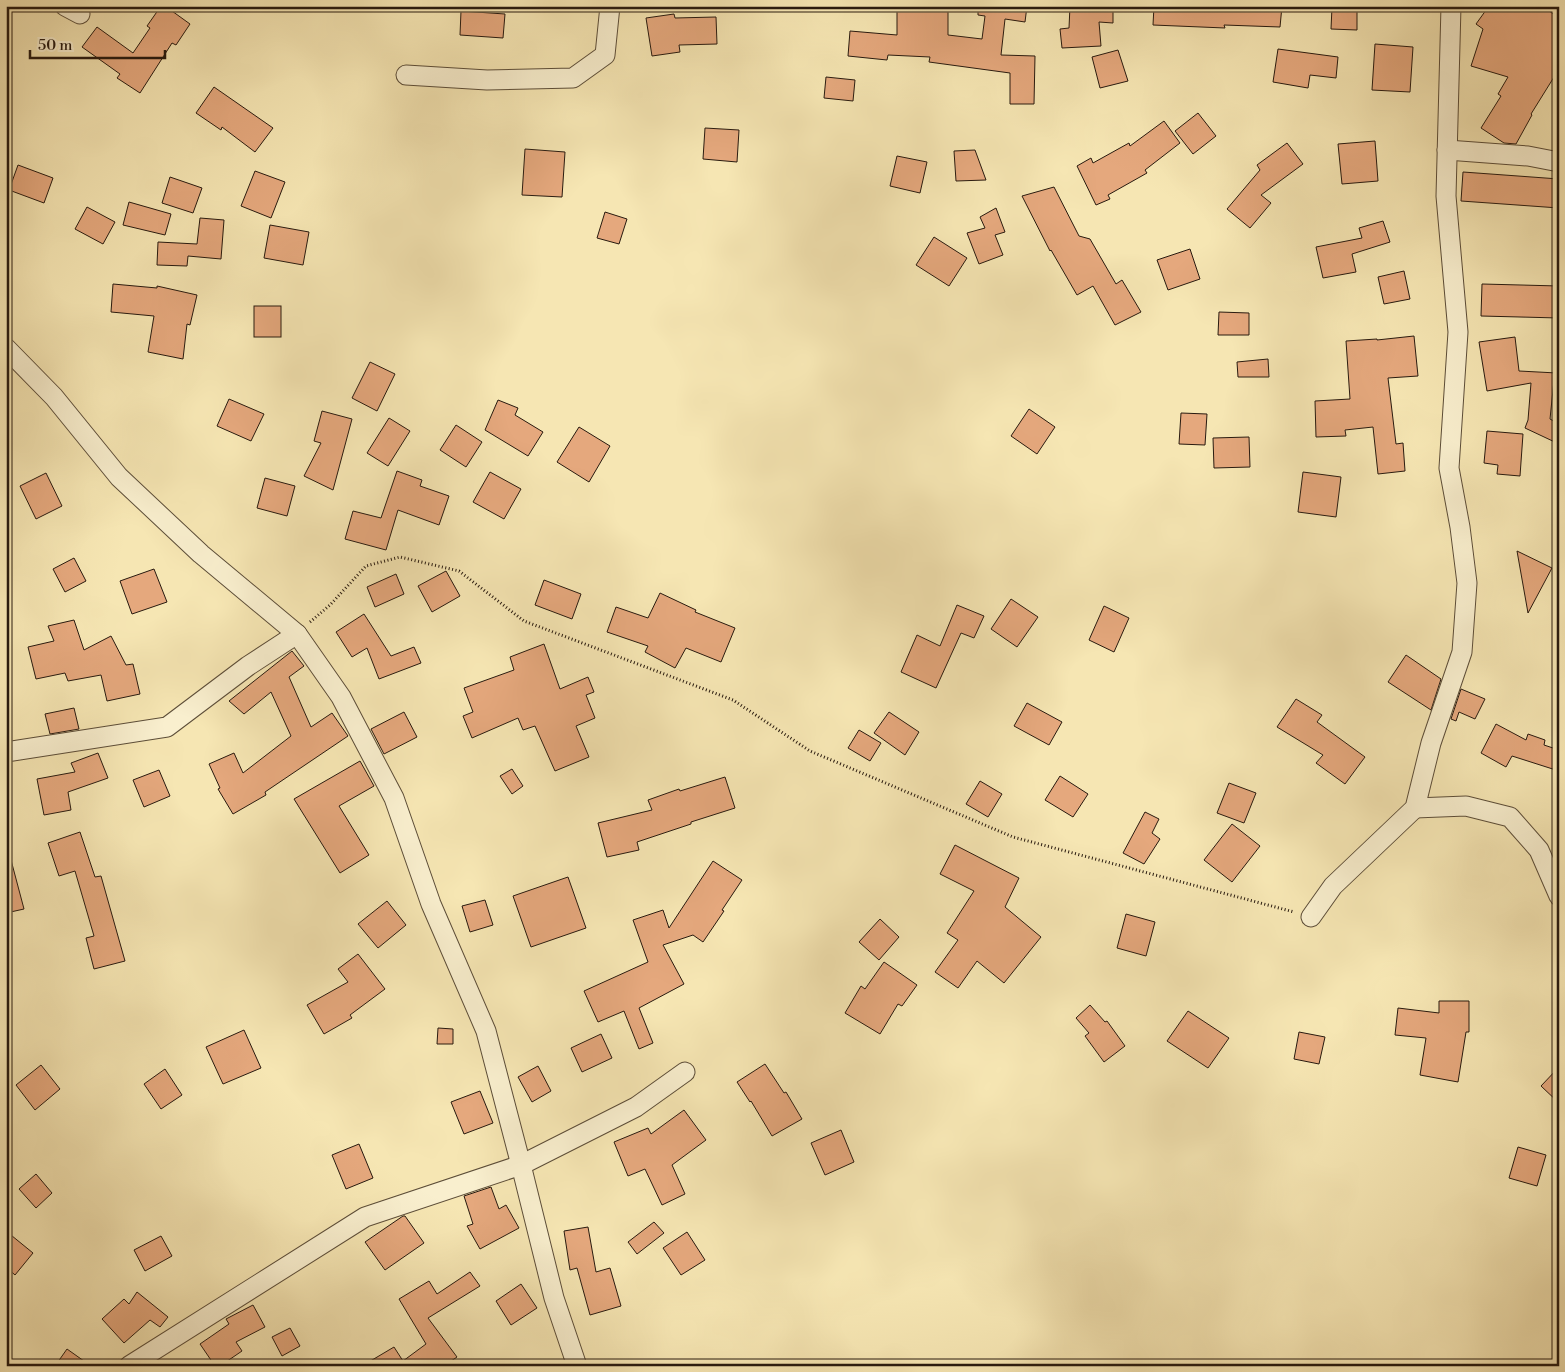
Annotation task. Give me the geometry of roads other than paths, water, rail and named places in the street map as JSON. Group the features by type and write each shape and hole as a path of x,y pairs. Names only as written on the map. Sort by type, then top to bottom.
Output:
{"street":[{"path":"406,74 487,80 574,78 605,55 610,6"},
{"path":"1312,917 1333,886 1416,808 1431,743 1462,652 1467,583 1460,527 1449,468 1458,332 1446,196 1451,6"},
{"path":"1447,150 1528,156 1559,162"},
{"path":"6,348 54,397 118,477 201,554 296,634 341,697 394,798 431,904 486,1031 554,1298 577,1366"},
{"path":"6,752 167,727 248,666 296,634"},
{"path":"1416,808 1466,806 1510,817 1539,850 1559,896"},
{"path":"129,1366 365,1216 521,1165 636,1107 684,1072"}]}
